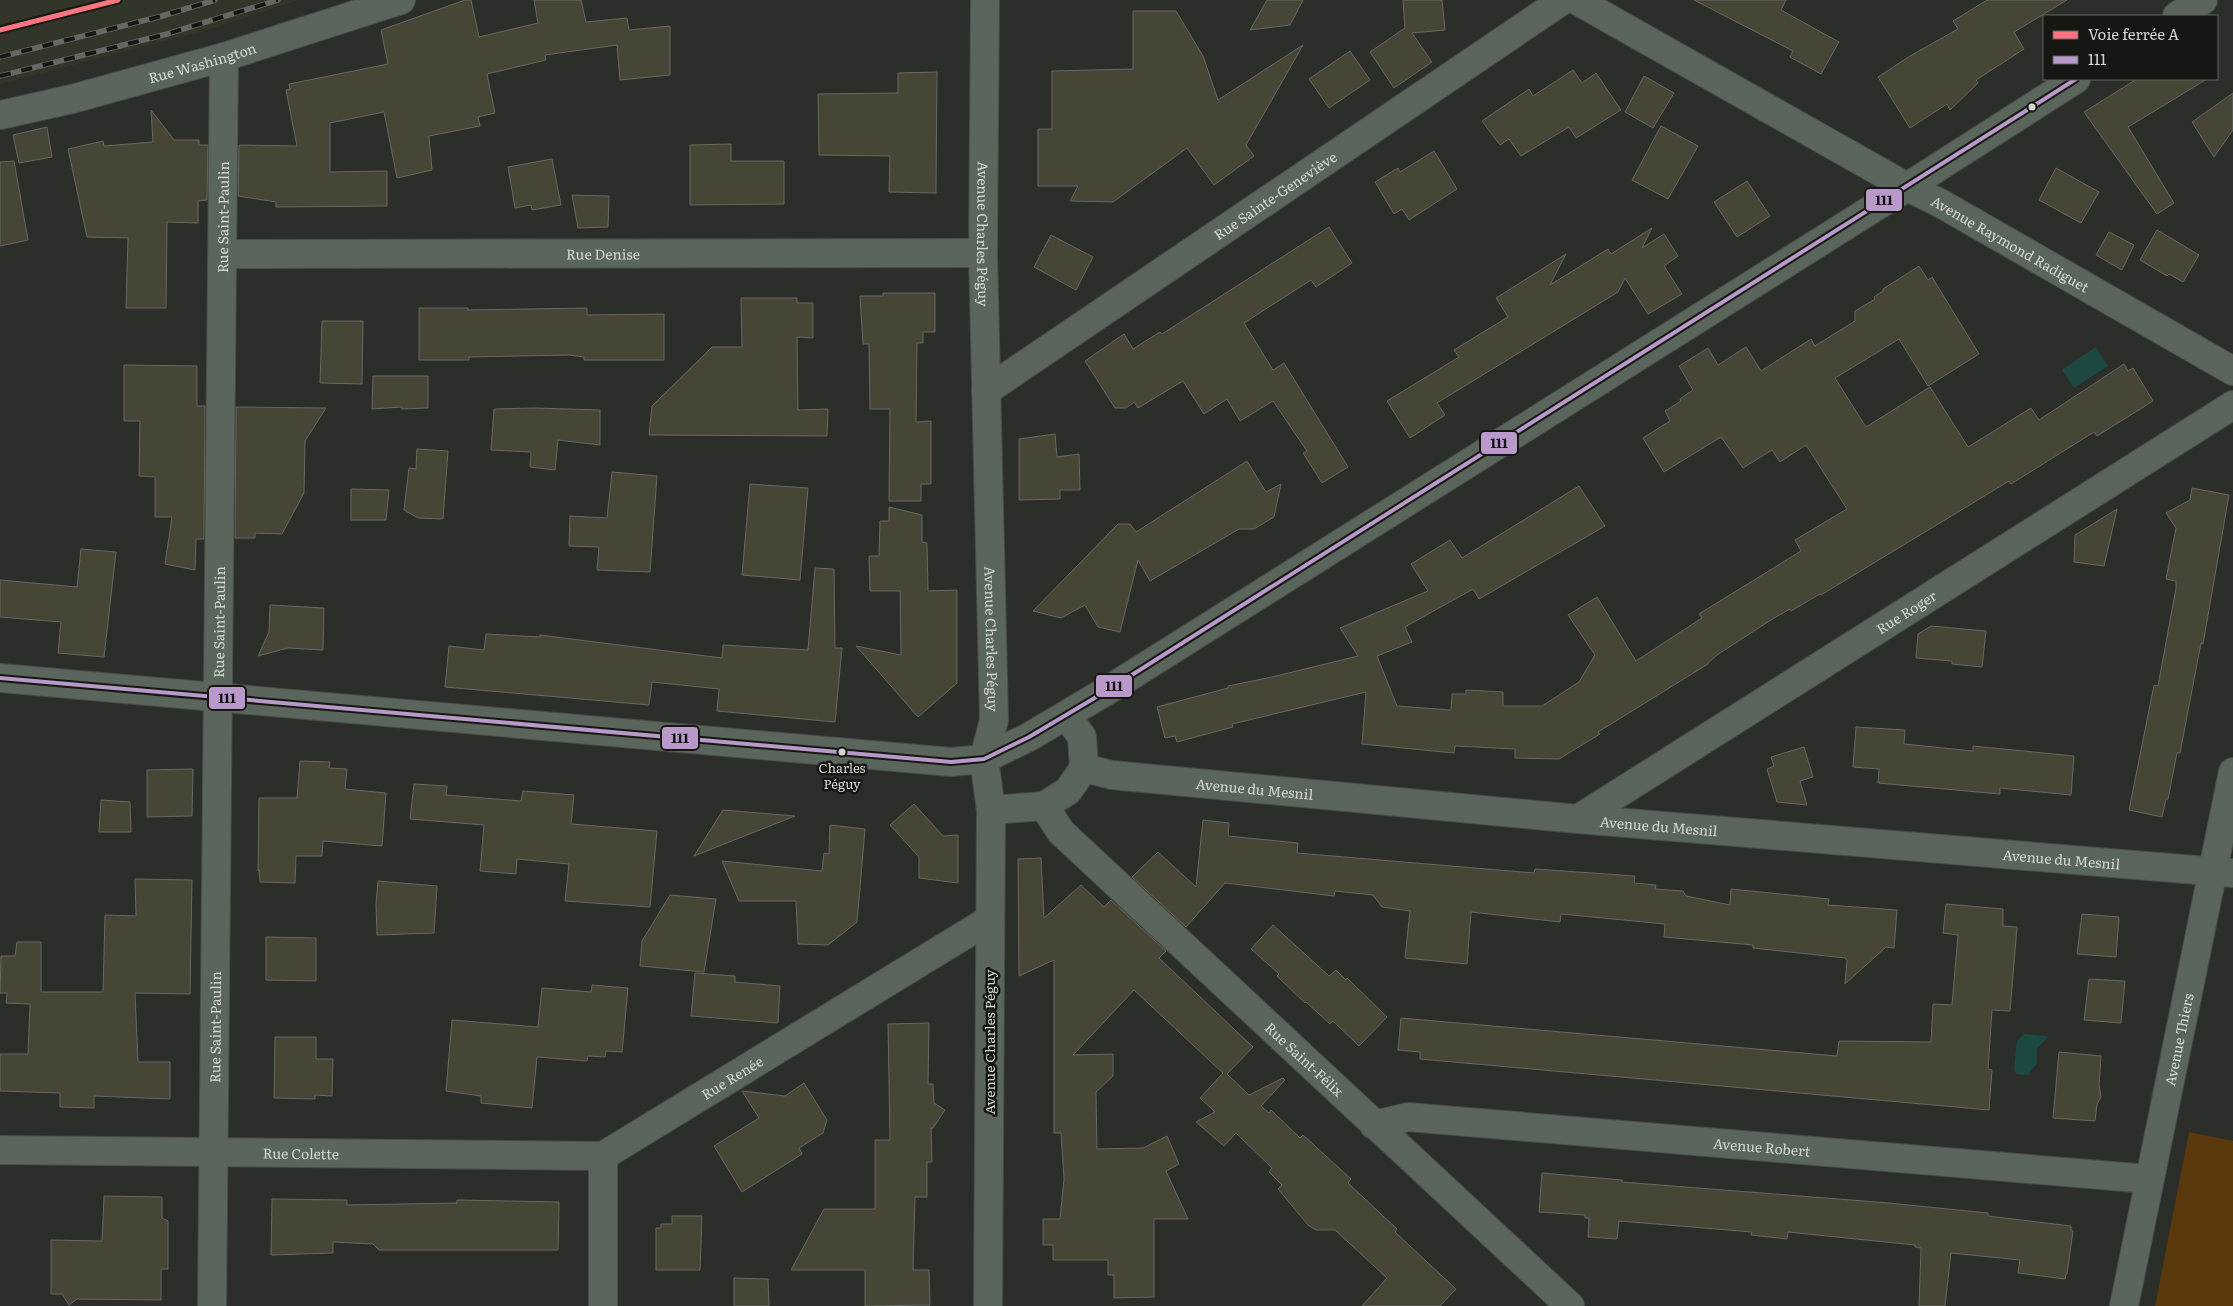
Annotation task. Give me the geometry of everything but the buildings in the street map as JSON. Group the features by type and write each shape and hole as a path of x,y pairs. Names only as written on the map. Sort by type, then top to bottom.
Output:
{"street":[{"name":"Rue Washington","path":"0,115 72,99 224,57 402,0"},
{"name":"Avenue Charles Péguy","path":"985,0 983,252 994,720 984,759 991,810 988,1306"},
{"name":"Rue Sainte-Geneviève","path":"986,391 1563,0"},
{"name":"Avenue Raymond Radiguet","path":"1576,0 1907,188 1940,203 2233,371"},
{"path":"2179,15 2203,0"},
{"name":"Rue Saint-Paulin","path":"212,1306 224,254 224,57"},
{"path":"0,678 951,762 984,759 1066,715 1907,188 2074,80"},
{"name":"Rue Denise","path":"224,254 983,252"},
{"name":"Rue Roger","path":"1578,819 2233,405"},
{"path":"991,810 1044,806 1068,791 1084,768 1082,737 1066,715"},
{"name":"Avenue du Mesnil","path":"1084,768 1112,775 1578,819 2223,873"},
{"name":"Avenue Thiers","path":"2124,1306 2149,1179 2223,873 2233,772"},
{"name":"Rue Saint-Félix","path":"1044,806 1061,832 1570,1306"},
{"name":"Rue Renée","path":"603,1156 989,920"},
{"name":"Avenue Robert","path":"1374,1125 1408,1117 2149,1179"},
{"name":"Rue Colette","path":"0,1150 603,1156"},
{"path":"603,1156 603,1306"}],"shaded area":[{"path":"0,0 299,0 211,29 0,84"},
{"path":"2189,1132 2233,1141 2233,1306 2155,1306"}],"water":[{"path":"2096,347 2108,366 2074,388 2062,370"},
{"path":"2024,1034 2046,1036 2047,1038 2037,1049 2037,1063 2028,1075 2016,1074 2014,1069 2017,1041"}],"railway":[{"path":"0,57 162,16 215,0"},
{"path":"0,76 167,34 278,0"}],"rail line":[{"name":"A","path":"0,30 118,0"}],"transit line":[{"name":"111","path":"0,678 951,762 984,759 1029,737 1108,690 2074,80"}],"place":[{"name":"Charles Péguy","path":"842,752"}]}
